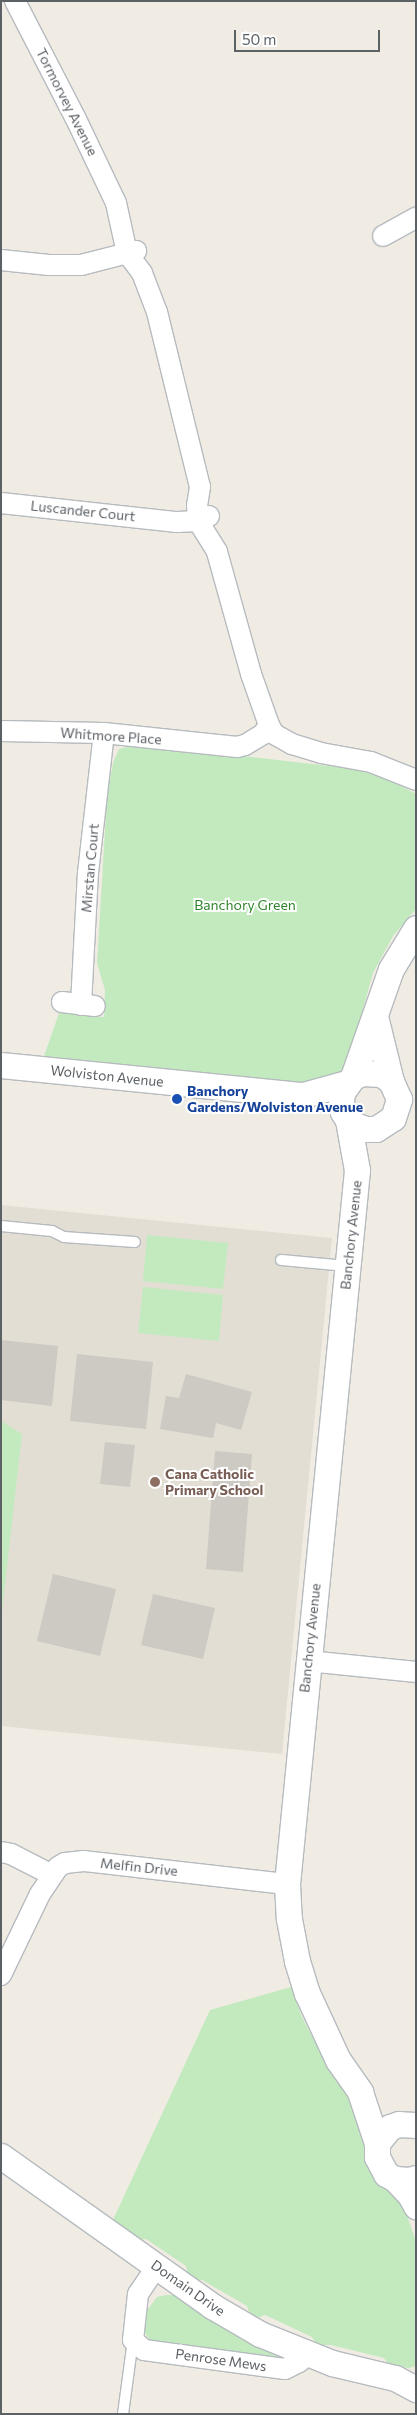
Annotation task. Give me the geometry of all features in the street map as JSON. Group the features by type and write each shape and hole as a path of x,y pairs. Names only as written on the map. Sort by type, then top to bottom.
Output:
{"street":[{"name":"Tormorvey Avenue","path":"15,1 75,117 116,203 127,210 134,224 132,252"},
{"path":"384,236 416,218"},
{"path":"1,260 49,265 81,265 132,252 154,275 157,288 157,312 193,455 207,474 209,486 202,516 224,548 226,582 264,729 282,740 321,753 371,762 416,780"},
{"name":"Luscander Court","path":"1,503 164,519 177,522 202,516"},
{"name":"Whitmore Place","path":"1,731 104,733 221,746 264,729"},
{"name":"Mirstan Court","path":"80,1004 88,873 104,733"},
{"path":"375,1016 391,1081 399,1099 393,1118 386,1124 366,1129 357,1126 347,1118 341,1102 342,1092 350,1080 391,968 416,928"},
{"name":"Wolviston Avenue","path":"1,1065 303,1095 347,1118"},
{"path":"350,1080 362,1073 372,1072 381,1074 391,1081"},
{"name":"Wolviston Avenue","path":"303,1095 350,1080"},
{"name":"Banchory Avenue","path":"347,1118 357,1170 287,1884 289,1919 297,1961 307,1993 338,2060 360,2092 377,2143 376,2157 380,2166 386,2174 405,2178"},
{"name":"Banchory Avenue","path":"357,1170 386,1124"},
{"path":"308,1661 416,1672"},
{"path":"1,1852 12,1854 52,1875 40,1894 1,1975"},
{"name":"Melfin Drive","path":"52,1875 66,1863 84,1862 287,1884"},
{"name":"Banchory Avenue","path":"360,2092 411,2124"},
{"path":"377,2143 390,2127 411,2124"},
{"name":"Domain Drive","path":"1,2156 212,2306 260,2334 332,2363 409,2380"},
{"path":"405,2178 416,2206"},
{"path":"133,2340 138,2294 157,2266"},
{"name":"Penrose Mews","path":"133,2340 144,2350 285,2368 299,2362 308,2354"}],"lane":[{"path":"1,1226 52,1231 64,1237 135,1242"},
{"path":"281,1260 348,1266"},
{"path":"123,2414 133,2340"}],"shaded area":[{"name":"Cana Catholic Primary School","path":"1,1205 332,1238 282,1754 1,1726"}],"green space":[{"name":"Banchory Green","path":"139,744 355,769 390,780 416,794 416,909 393,936 373,973 346,1069 303,1087 43,1059 59,1013 104,1017 105,990 97,963 107,797 113,763 119,749"},
{"path":"147,1235 228,1243 223,1289 143,1281"},
{"path":"143,1287 223,1295 219,1341 138,1333"},
{"path":"1,1421 22,1434 1,1620"},
{"path":"291,1987 302,2017 316,2044 359,2109 409,2205 407,2215 416,2242 416,2366 409,2368 389,2365 384,2358 331,2345 317,2345 312,2337 265,2315 257,2318 250,2314 247,2306 202,2280 195,2281 188,2277 186,2266 146,2239 135,2240 112,2222 210,2010"},
{"path":"175,2295 292,2361 152,2343 145,2333 145,2313 157,2297"}],"building":[{"path":"1,1340 58,1346 52,1406 1,1400"},
{"path":"77,1354 153,1362 146,1429 70,1421"},
{"path":"186,1374 252,1392 241,1430 216,1423 213,1438 160,1429 166,1396 179,1398"},
{"path":"105,1442 135,1445 130,1487 100,1484"},
{"path":"215,1451 252,1454 243,1572 206,1569"},
{"path":"53,1574 116,1589 100,1656 37,1641"},
{"path":"153,1594 215,1608 203,1659 141,1645"}],"place":[{"name":"Banchory Gardens/Wolviston Avenue","path":"177,1099"},
{"name":"Cana Catholic Primary School","path":"155,1482"}]}
